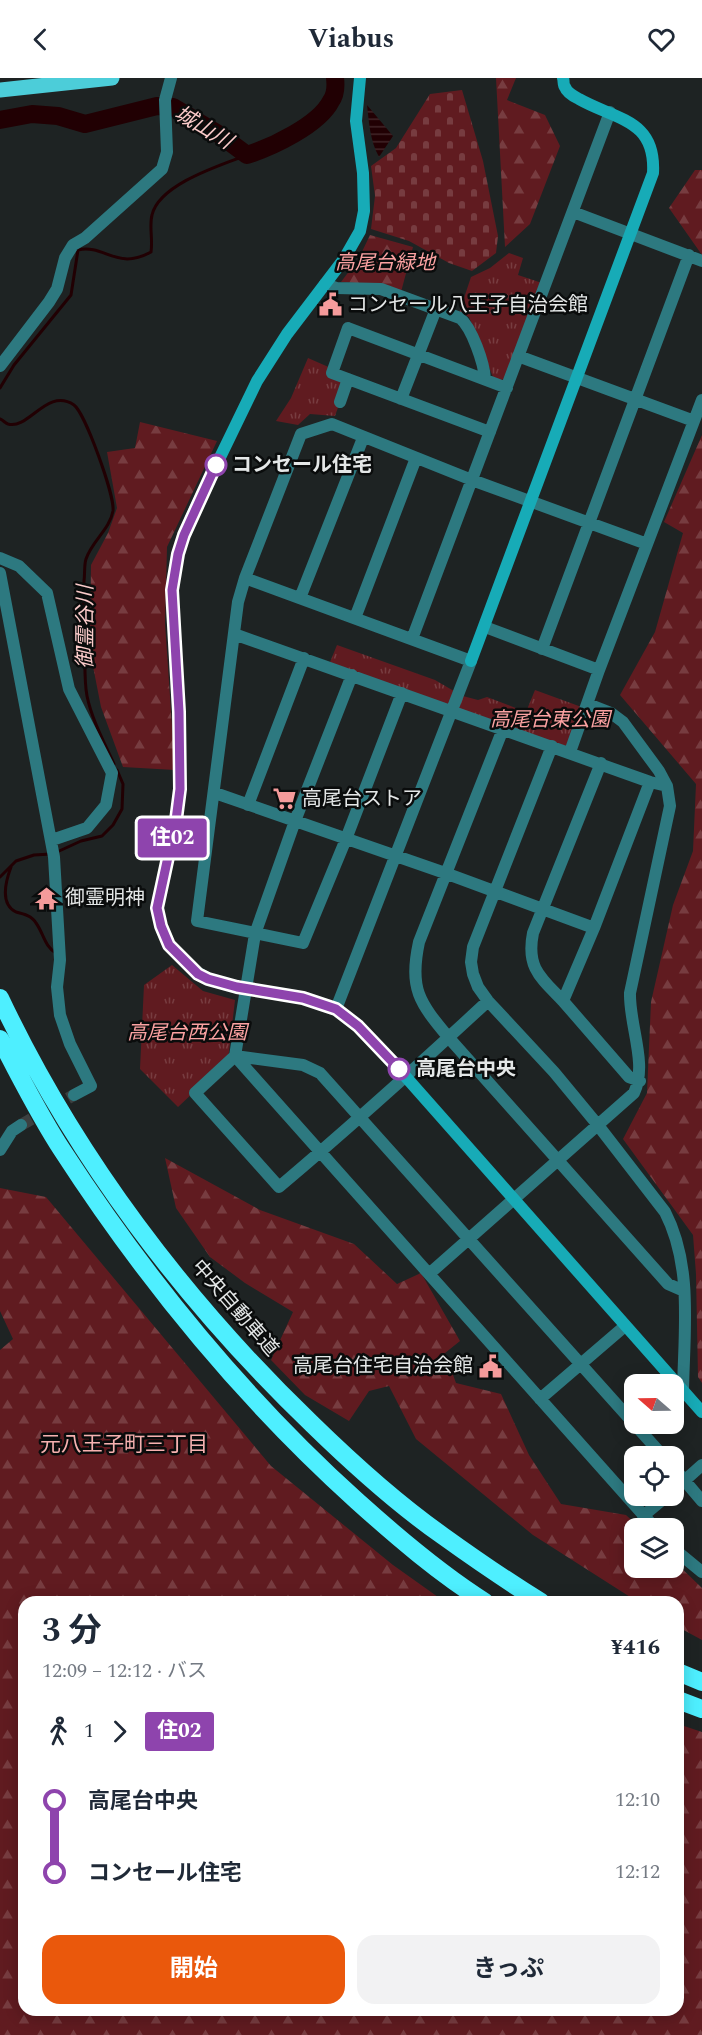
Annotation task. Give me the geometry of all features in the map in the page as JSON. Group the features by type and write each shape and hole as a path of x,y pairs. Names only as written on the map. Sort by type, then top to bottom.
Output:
{"highway":[{"name":"中央自動車道","path":"0,998 48,1089 97,1167 147,1239 236,1347 281,1394 376,1482 441,1535 532,1596"},
{"path":"0,1039 61,1149 148,1272 209,1347 274,1420 324,1471 382,1523 477,1596"},
{"path":"684,1674 702,1682"},
{"path":"684,1702 702,1710"}],"main road":[{"path":"0,90 112,78"}],"street":[{"path":"0,366 57,289 65,258 73,245 85,238 162,169 168,152 165,100 171,78"},
{"path":"360,78 356,121 363,173 364,211 355,242 275,351 256,381 184,535 176,564 172,590 179,712 180,789 176,820 157,908 161,926 169,945 198,974 208,979 244,988 303,998 336,1009 358,1026 405,1076 668,1374"},
{"path":"336,1009 452,711 650,186 654,163 650,144 644,133 630,121 573,96 565,88 563,78"},
{"path":"412,639 610,112"},
{"path":"573,212 702,261"},
{"path":"542,649 689,255"},
{"path":"325,284 336,288 381,289 460,318 465,322 484,368 484,379"},
{"path":"401,399 436,309"},
{"path":"490,432 332,373 348,328 507,388"},
{"path":"518,357 694,421"},
{"path":"340,402 348,379"},
{"path":"570,753 599,670 702,400"},
{"path":"402,693 303,943 196,921 215,793 238,602 245,578 301,434 333,419 363,438 647,544"},
{"path":"300,598 363,438"},
{"path":"355,618 416,458"},
{"path":"0,558 19,566 47,593 69,689 112,773 106,805 87,828 53,848"},
{"path":"0,573 53,848 60,956 57,987 60,1015 70,1044 91,1086 74,1095"},
{"path":"245,578 471,661"},
{"path":"484,627 599,670"},
{"path":"234,634 650,782 667,786"},
{"path":"248,805 304,658"},
{"path":"352,675 255,934 244,988 235,1056 195,1093 279,1187 488,1001"},
{"path":"429,1274 634,1093 640,1081 629,1007 630,993 670,806 667,786 623,722 611,713 588,704"},
{"path":"503,729 419,942 414,974 415,985 427,1011 449,1038 668,1284 684,1291"},
{"path":"552,746 473,947 471,962 473,974 478,987 488,1001 554,1072 597,1124 665,1212 673,1227 683,1263 683,1374"},
{"path":"601,763 533,933 531,960 540,977 628,1077 640,1081"},
{"path":"563,1001 594,928 650,782"},
{"path":"215,793 446,873 594,928"},
{"path":"235,1056 303,1065 320,1073 654,1446"},
{"path":"235,1056 644,1516 656,1506"},
{"path":"0,1150 12,1131 21,1125"},
{"path":"540,1399 625,1326"},
{"path":"684,1392 702,1412"},
{"path":"702,1465 685,1480 702,1501"},
{"path":"684,1557 702,1572"}],"green space":[{"path":"496,78 516,78 507,100 545,115 560,146 530,224 505,247"},
{"path":"462,90 483,161 498,236 496,253 472,271 449,263 409,241 371,229 375,196 371,166 396,148 430,94"},
{"path":"695,170 702,170 702,255 669,208"},
{"name":"高尾台緑地","path":"370,235 413,247 401,292 384,285 341,282 359,258"},
{"path":"509,253 523,258 518,275 542,283 507,379 500,380 493,377 469,317 459,313 471,277 490,268"},
{"path":"308,358 333,369 348,379 335,416 310,414 298,425 276,421 291,398"},
{"path":"140,422 217,441 167,547 165,623 175,770 123,767 101,707 90,651 91,565 108,533 117,508 107,452 135,448"},
{"path":"702,435 702,1383 698,1377 693,1235 623,1139 647,1093 651,1002 673,905 693,851 696,784 620,695 655,632 683,533 664,522"},
{"name":"高尾台東公園","path":"337,645 435,680 459,695 478,700 487,697 526,712 535,690 587,709 570,752 328,667"},
{"name":"高尾台西公園","path":"172,965 203,991 235,1000 228,1060 178,1107 140,1069 144,985"},
{"path":"165,1158 260,1210 354,1244 397,1284 421,1273 460,1341 445,1353 456,1383 501,1394 529,1455 561,1504 626,1515 629,1518 624,1518 624,1578 684,1578 684,1571 702,1588 702,1640 684,1630 684,1596 629,1596 533,1535 416,1439 389,1386 369,1391 349,1421 305,1395 271,1360 293,1312 245,1283 210,1257 176,1208"},
{"path":"0,1188 46,1197 271,1466 393,1565 437,1596 18,1596 18,2016 684,2016 684,1726 702,1732 702,2035 0,2035 0,1350 13,1339 0,1311"}],"shaded area":[{"path":"367,105 393,136 379,157 369,125"}],"waterway":[{"name":"城山川","path":"0,120 32,114 58,116 85,124 157,106 173,107 220,135 247,155 269,147 306,127 325,110 333,98 335,78"},
{"name":"御霊谷川","path":"0,388 14,365 71,295 78,250 96,250 129,259 151,252 152,215 157,204 166,194 192,177 247,155"},
{"name":"御霊谷川","path":"0,419 8,424 16,424 55,401 64,401 74,405 92,438 104,473 113,511 108,524 92,546 85,561 85,677 92,714 114,764"},
{"name":"御霊谷川","path":"57,852 81,841 102,836 113,825 122,809 123,784 117,770"},
{"name":"御霊谷川","path":"0,877 16,861 34,855 51,854"},
{"name":"御霊谷川","path":"11,867 5,892 8,904 16,912 34,921 47,944 57,954"}],"tunnel":[{"path":"21,1125 74,1095"}],"bus line":[{"name":"住02","path":"216,465 184,535 178,554 172,590 179,712 180,789 176,820 157,908 161,926 169,945 198,974 237,987 303,998 336,1009 358,1026 399,1069"}],"place":[{"name":"コンセール八王子自治会館","path":"330,305"},
{"name":"コンセール住宅","path":"216,465"},
{"name":"高尾台ストア","path":"284,799"},
{"name":"御霊明神","path":"47,898"},
{"name":"高尾台中央","path":"399,1069"},
{"name":"高尾台住宅自治会館","path":"491,1366"}],"district":[{"name":"元八王子町三丁目","path":"124,1445"}]}
